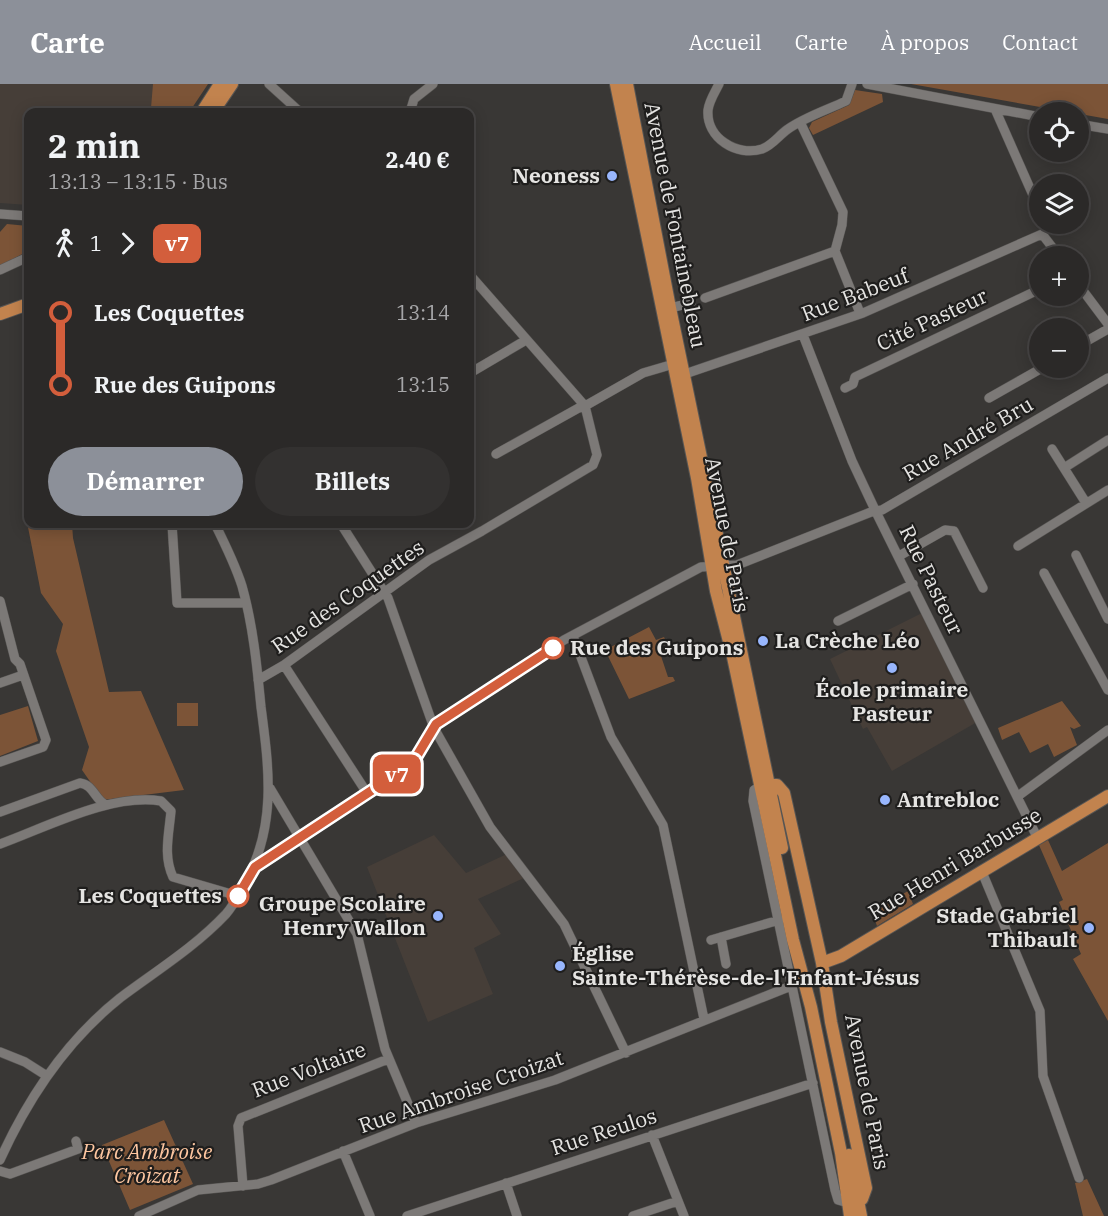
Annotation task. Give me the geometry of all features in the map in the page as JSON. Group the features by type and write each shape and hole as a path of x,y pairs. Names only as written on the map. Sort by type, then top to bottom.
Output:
{"main road":[{"path":"205,108 220,84"},
{"path":"216,108 232,84"},
{"name":"Avenue de Fontainebleau","path":"616,84 678,368"},
{"name":"Avenue de Fontainebleau","path":"627,84 670,308 678,368"},
{"path":"0,315 24,306"},
{"name":"Avenue de Paris","path":"678,368 765,785 814,989 854,1210"},
{"name":"Avenue de Paris","path":"765,785 780,787 786,799 822,963 831,1022 866,1188 854,1210"},
{"name":"Rue Henri Barbusse","path":"822,963 841,956 1108,796"}],"street":[{"path":"269,84 296,108"},
{"path":"412,108 416,96 433,84"},
{"path":"719,84 708,113 715,135 728,146 749,151 763,149 800,122 846,101 852,84"},
{"path":"867,84 1029,115"},
{"path":"995,109 1029,186"},
{"path":"800,122 843,212 835,251 860,313"},
{"path":"1089,126 1108,129"},
{"path":"0,214 24,216"},
{"path":"1042,234 1051,246"},
{"name":"Rue Babeuf","path":"496,454 643,373 678,368 803,335 814,327 860,313 1042,234"},
{"path":"705,298 835,251"},
{"path":"0,270 24,259"},
{"path":"474,280 584,406"},
{"name":"Cité Pasteur","path":"845,388 853,384 855,377 1029,294"},
{"path":"1089,300 1108,327 1089,339"},
{"path":"670,308 691,303"},
{"name":"Rue Pasteur","path":"803,335 852,461 1037,837"},
{"path":"474,371 526,340"},
{"path":"989,398 1029,375"},
{"name":"Rue André Bru","path":"434,728 573,636 695,570 737,565 876,512 1108,378"},
{"name":"Rue des Coquettes","path":"258,680 284,665 429,560 492,526 592,465 597,454 584,406"},
{"path":"1064,468 1108,440"},
{"path":"1052,449 1086,503"},
{"path":"1018,546 1108,490"},
{"path":"172,528 177,603 246,603"},
{"path":"0,1160 14,1128 47,1076 79,1036 100,1016 213,926 238,896 255,867 266,831 270,788 258,680 246,603 233,561 217,528"},
{"path":"344,528 384,591 434,728 490,827 564,924 626,1053"},
{"path":"899,556 945,530 954,531 983,588"},
{"path":"1076,555 1108,619"},
{"path":"1044,573 1108,690"},
{"path":"837,621 913,584"},
{"path":"0,762 44,747 46,740 15,659 1,607"},
{"path":"573,636 611,737 663,825 704,1019"},
{"path":"284,665 367,793"},
{"path":"0,683 23,675"},
{"path":"255,867 412,764 434,728"},
{"path":"1018,796 1108,730"},
{"path":"0,812 80,783 91,787 100,802 106,805"},
{"name":"Avenue de Paris","path":"765,785 754,790 753,801 791,986 837,1197 854,1210"},
{"path":"270,788 357,934 388,1059 416,1123"},
{"path":"0,844 106,805 144,800 161,801 168,805 171,812 166,851 168,866 173,877 238,896"},
{"path":"982,872 1040,1011 1043,1076 1078,1178"},
{"path":"711,940 779,920"},
{"path":"721,937 726,964"},
{"name":"Rue Ambroise Croizat","path":"139,1216 198,1190 243,1186 271,1180 416,1123 555,1080 791,986"},
{"path":"0,1052 25,1062 47,1076"},
{"name":"Rue Voltaire","path":"243,1186 238,1126 241,1118 388,1059"},
{"name":"Rue Reulos","path":"407,1216 429,1213 506,1183 813,1083"},
{"path":"652,1135 684,1216"},
{"path":"0,1171 10,1174 78,1149 76,1141"},
{"path":"343,1151 370,1216"},
{"path":"506,1183 517,1216"},
{"path":"633,1216 678,1201"}],"shaded area":[{"path":"0,84 153,84 185,108 24,108 24,205 0,203"},
{"path":"922,613 977,722 892,771 867,727 863,729 830,659"},
{"name":"Groupe Scolaire Henry Wallon","path":"434,835 466,873 507,854 524,878 478,899 501,934 474,948 493,994 428,1022 367,867"}],"green space":[{"path":"153,84 208,84 192,108 151,108"},
{"path":"911,84 1108,84 1108,119 1089,116 1089,102 1029,102 1029,105"},
{"path":"855,90 882,94 883,102 813,135 809,128 812,122 849,105"},
{"path":"7,224 24,226 24,253 0,266 0,232"},
{"path":"28,528 72,528 109,692 141,691 184,790 103,800 82,770 89,747 56,651 63,624 41,593"},
{"path":"649,627 656,640 664,637 666,641 657,644 668,677 673,677 675,681 629,699 605,650"},
{"path":"1062,701 1081,726 1074,729 1070,727 1077,745 1054,757 1048,744 1030,753 1019,732 1002,740 998,728"},
{"path":"177,703 198,703 198,726 177,726"},
{"path":"28,706 38,741 0,756 0,715"},
{"name":"Stade Gabriel Thibault","path":"1048,840 1062,871 1108,843 1108,1021 1073,959 1081,954 1059,902 1063,900 1039,845"},
{"path":"908,891 913,904 877,926 872,912"},
{"name":"Parc Ambroise Croizat","path":"164,1120 193,1184 130,1210 102,1145"},
{"path":"1087,1179 1104,1216 1083,1216 1075,1183"}],"bus line":[{"name":"v7","path":"238,896 255,867 412,764 436,724 553,648"}],"place":[{"name":"Neoness","path":"612,176"},
{"name":"La Crèche Léo","path":"763,641"},
{"name":"Rue des Guipons","path":"553,648"},
{"name":"École primaire Pasteur","path":"892,668"},
{"name":"Antrebloc","path":"885,800"},
{"name":"Les Coquettes","path":"238,896"},
{"name":"Groupe Scolaire Henry Wallon","path":"438,916"},
{"name":"Stade Gabriel Thibault","path":"1089,928"},
{"name":"Église Sainte-Thérèse-de-l'Enfant-Jésus","path":"560,966"}]}
